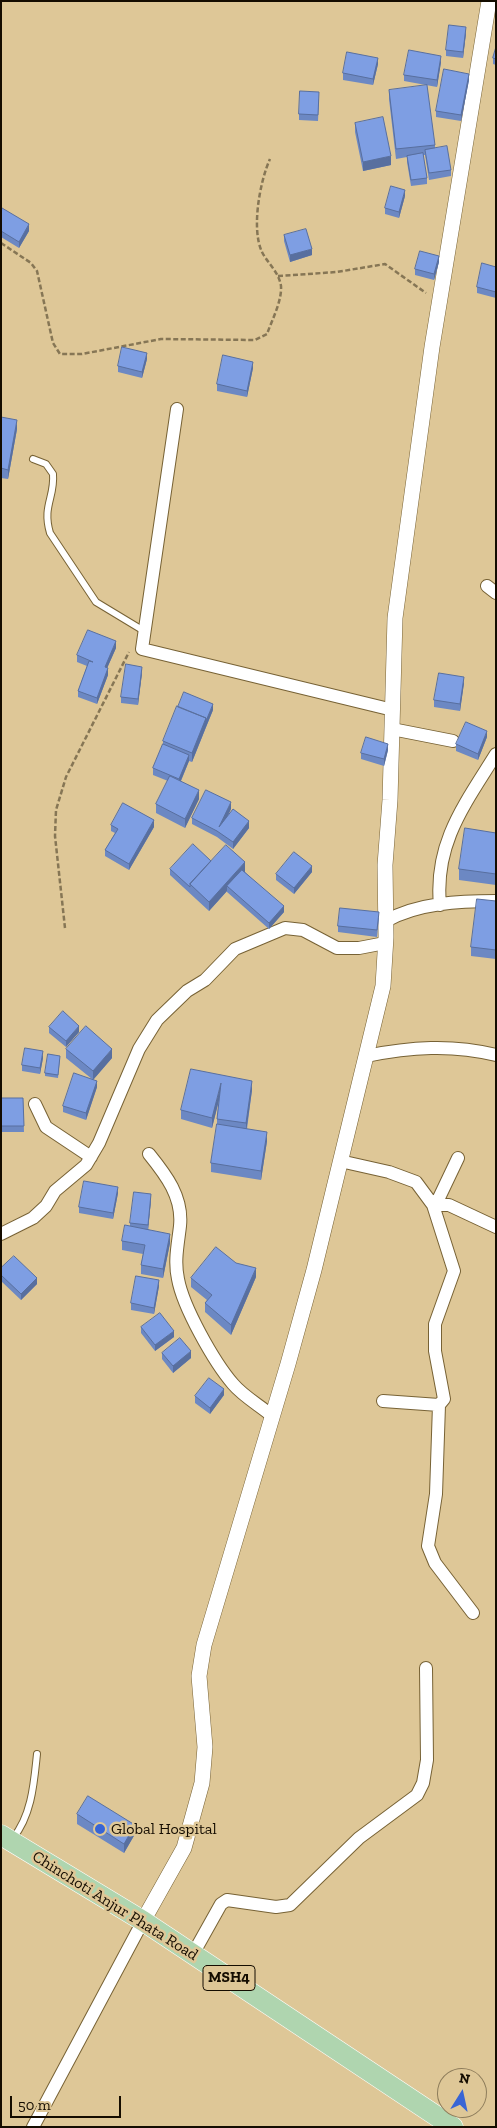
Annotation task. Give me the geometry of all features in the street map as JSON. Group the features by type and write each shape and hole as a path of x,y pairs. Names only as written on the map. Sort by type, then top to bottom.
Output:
{"main road":[{"name":"Chinchoti Anjur Phata Road","path":"6,1838 143,1921 453,2127"}],"street":[{"path":"33,2127 184,1848 196,1814 202,1783 205,1747 199,1676 204,1645 271,1416 291,1355 383,986 386,921 385,865 390,800 395,618 440,296 489,1"},
{"path":"177,410 142,649 393,710"},
{"path":"392,729 453,741"},
{"path":"440,905 438,883 448,834 459,812 492,766 496,754"},
{"path":"386,921 398,914 440,905 464,901 496,901"},
{"path":"1,1234 33,1218 46,1206 55,1191 86,1165 100,1143 140,1049 157,1020 187,991 205,980 235,950 285,928 303,930 337,948 359,948 385,943"},
{"path":"366,1056 424,1047 450,1046 480,1050 496,1055"},
{"path":"34,1104 46,1127 90,1157"},
{"path":"149,1154 170,1181 176,1194 180,1223 176,1249 177,1278 182,1295 207,1344 233,1384 271,1416"},
{"path":"432,1203 438,1200 458,1158"},
{"path":"340,1161 388,1172 416,1182 432,1203 454,1271 435,1324 435,1351 444,1399 439,1405 436,1494 428,1546 435,1563 473,1613"},
{"path":"432,1203 449,1205 496,1227"},
{"path":"383,1401 439,1405"},
{"path":"193,1954 222,1904 227,1900 276,1907 290,1905 359,1838 418,1795 423,1782 427,1760 426,1668"}],"lane":[{"path":"33,459 46,464 53,474 46,515 50,533 90,594 106,609 144,631"},
{"path":"6,1838 21,1828 34,1790 36,1754"}],"path":[{"path":"1,243 31,263 37,271 53,343 60,354 68,356 161,339 255,340 267,334 276,311 280,293 278,276 262,252 258,230 265,170 270,159"},
{"path":"278,276 337,272 385,264 427,294 440,296"},
{"path":"65,928 55,836 56,810 66,777 128,653 142,649"}],"building":[{"path":"449,25 466,27 463,52 446,50"},
{"path":"496,47 496,59 493,58"},
{"path":"409,50 441,56 437,80 404,75"},
{"path":"347,52 378,58 373,79 343,73"},
{"path":"444,69 469,74 461,115 436,111"},
{"path":"427,85 435,145 396,149 389,90"},
{"path":"300,91 319,92 318,115 299,114"},
{"path":"383,117 391,156 363,162 355,123"},
{"path":"447,146 451,170 429,173 425,150"},
{"path":"423,153 427,178 411,180 407,156"},
{"path":"391,186 405,190 399,212 385,208"},
{"path":"2,208 29,224 19,242 1,231"},
{"path":"306,229 312,249 290,255 284,235"},
{"path":"420,251 439,256 434,274 415,269"},
{"path":"482,263 496,267 496,292 477,287"},
{"path":"122,347 147,353 142,372 118,366"},
{"path":"223,355 253,362 247,391 217,384"},
{"path":"1,417 17,420 8,470 1,468"},
{"path":"88,630 116,641 105,667 108,668 97,698 78,691 89,661 93,662 77,655"},
{"path":"126,664 142,667 138,699 121,697"},
{"path":"439,673 464,677 460,704 434,700"},
{"path":"184,692 213,704 206,721 206,718 178,707"},
{"path":"177,706 206,718 192,753 163,741"},
{"path":"466,722 487,731 478,754 456,744"},
{"path":"366,737 388,744 384,759 361,753"},
{"path":"163,744 189,755 179,779 153,768"},
{"path":"170,776 199,790 185,819 156,804"},
{"path":"206,790 231,802 219,827 233,809 249,821 233,842 192,818"},
{"path":"123,803 154,820 129,864 105,850 118,829 111,825"},
{"path":"465,828 496,833 496,874 459,869"},
{"path":"193,844 211,861 190,884 190,887 170,869"},
{"path":"226,845 245,862 209,902 190,884"},
{"path":"294,852 312,866 294,888 276,874"},
{"path":"242,870 284,906 269,923 227,886"},
{"path":"477,899 496,901 496,950 471,947"},
{"path":"340,908 379,912 377,930 338,926"},
{"path":"63,1011 79,1026 66,1041 49,1027"},
{"path":"86,1026 112,1049 93,1071 66,1049"},
{"path":"25,1048 43,1051 40,1068 22,1065"},
{"path":"48,1054 60,1056 58,1075 45,1073"},
{"path":"191,1069 252,1081 246,1123 217,1119 221,1083 212,1118 181,1110"},
{"path":"74,1073 97,1081 86,1113 63,1106"},
{"path":"1,1098 23,1098 24,1126 1,1126"},
{"path":"217,1124 267,1132 261,1171 211,1163"},
{"path":"84,1181 118,1187 113,1213 79,1207"},
{"path":"134,1192 151,1194 148,1225 130,1223"},
{"path":"125,1225 170,1234 163,1269 141,1265 145,1245 122,1241"},
{"path":"216,1247 236,1263 256,1268 231,1325 205,1303 212,1295 191,1278"},
{"path":"14,1256 37,1278 21,1294 1,1275 1,1268"},
{"path":"136,1276 159,1280 154,1308 131,1303"},
{"path":"160,1313 174,1331 155,1345 141,1327"},
{"path":"180,1338 191,1351 173,1366 162,1353"},
{"path":"209,1378 224,1389 210,1408 195,1396"},
{"path":"88,1796 135,1825 124,1844 77,1814"}],"place":[{"name":"Global Hospital","path":"100,1829"}]}
